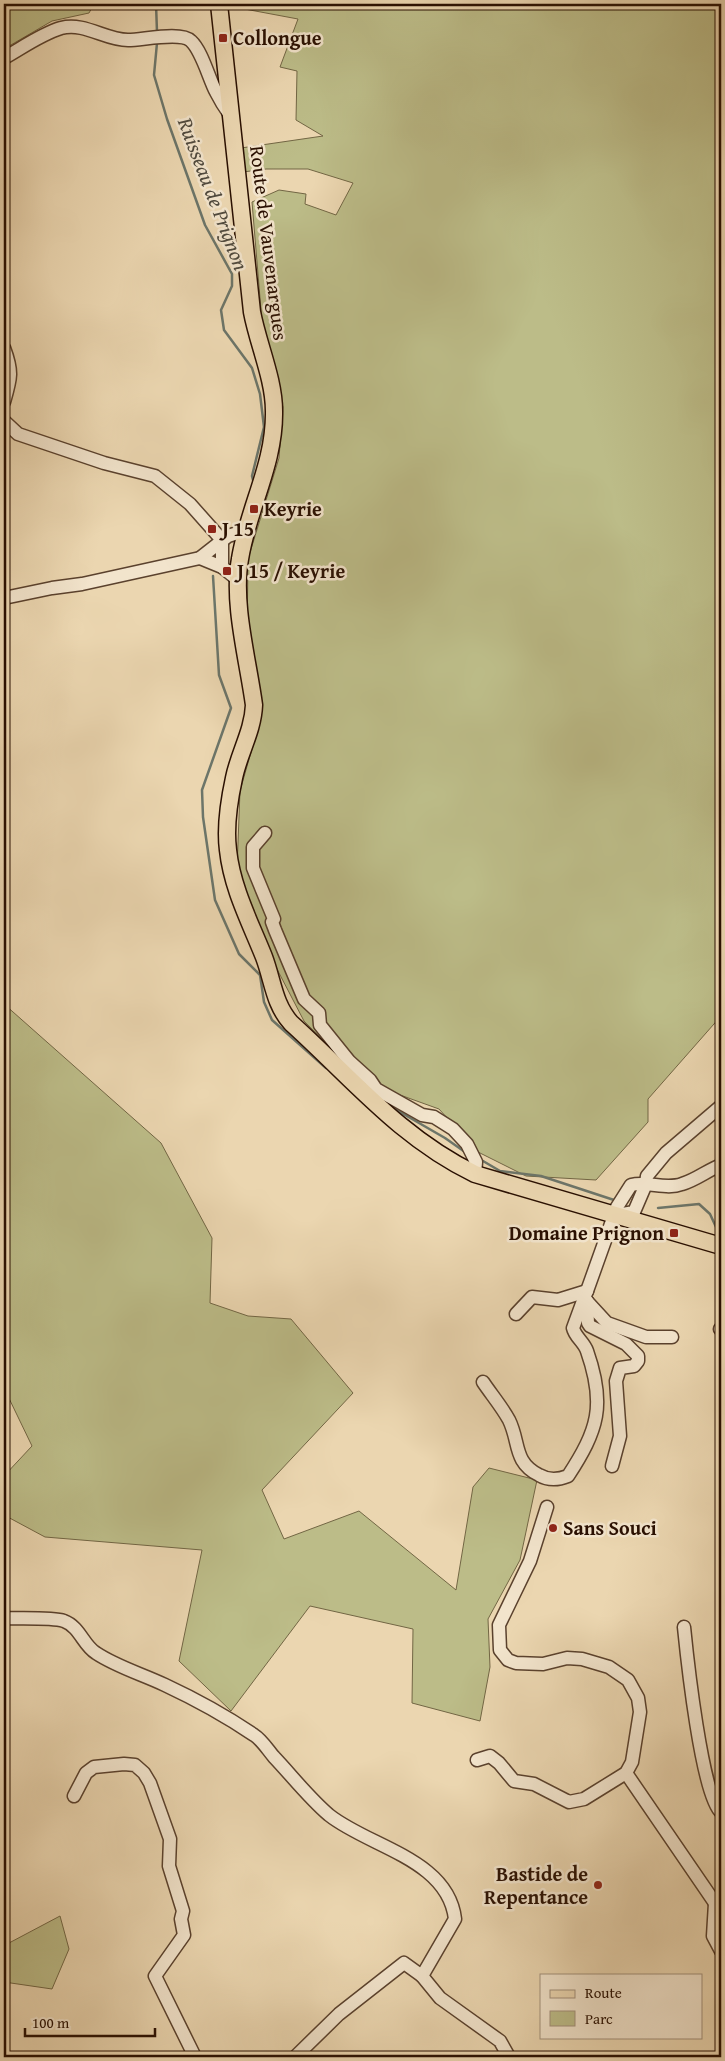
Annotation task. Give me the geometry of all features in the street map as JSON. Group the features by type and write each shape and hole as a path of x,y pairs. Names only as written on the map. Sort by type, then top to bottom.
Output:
{"main road":[{"name":"Route de Vauvenargues","path":"219,4 223,88 233,119 252,312 273,395 274,410 273,441 266,473 240,558 238,602 254,705 254,719 234,777 227,832 231,867 246,917 265,959 278,1004 283,1014 372,1093 398,1125 422,1144 475,1174 515,1186 563,1194 618,1207 721,1246"},
{"name":"Route de Vauvenargues","path":"618,1207 636,1208 721,1246"}],"street":[{"path":"4,58 45,35 62,28 79,27 123,40 174,36 185,37 192,42 208,74 223,88"},
{"path":"4,348 9,362 11,379 4,402"},
{"path":"4,421 18,434 104,463 155,476 190,504 222,540 222,567"},
{"path":"4,598 82,584 200,558 228,536 247,530"},
{"path":"200,558 222,567 238,579"},
{"path":"265,833 254,846 253,868 274,919 272,922 275,930 304,999 319,1012 320,1025 349,1061 370,1080 372,1093 422,1116 434,1117 453,1129 467,1144 476,1162 475,1174"},
{"path":"636,1208 646,1184 647,1176 666,1153 721,1106"},
{"path":"482,1382 509,1419 523,1464 548,1480 561,1479 568,1476 594,1430 598,1414 594,1375 586,1350 572,1328 586,1297 618,1207 632,1185 682,1185 721,1165"},
{"path":"516,1314 532,1297 558,1300 586,1297"},
{"path":"586,1297 607,1322 646,1337 672,1337"},
{"path":"586,1297 588,1323 590,1326 626,1344 638,1356 638,1361 634,1366 620,1368 617,1374 620,1436 612,1466"},
{"path":"477,1760 490,1756 499,1763 514,1781 534,1784 569,1802 584,1799 626,1773 632,1762 640,1712 638,1698 628,1680 609,1667 582,1659 567,1658 543,1664 516,1664 508,1660 500,1650 498,1626 530,1561 547,1507"},
{"path":"4,1618 63,1621 74,1627 94,1652 132,1672 164,1684 215,1711 256,1736 329,1814 354,1831 394,1850 435,1878 449,1896 456,1919 422,1976"},
{"path":"684,1627 699,1744 714,1801 720,1811"},
{"path":"74,1796 86,1772 94,1766 124,1764 135,1766 144,1773 150,1783 170,1839 169,1866 183,1911 181,1919 184,1935 155,1976 194,2057"},
{"path":"626,1773 718,1900 713,1936 721,1951"},
{"path":"295,2057 340,2014 404,1963 422,1976 440,1998 500,2041 509,2057"}],"green space":[{"path":"4,4 94,4 89,13 52,21 4,49"},
{"path":"234,4 721,4 721,1016 648,1099 648,1122 596,1180 526,1176 478,1152 439,1109 364,1082 304,1021 266,948 237,869 240,791 261,717 247,639 248,559 279,458 283,407 263,334 252,202 279,190 306,194 305,204 336,215 353,183 308,169 266,169 243,172 241,148 323,136 296,120 297,71 280,67 298,19 234,7"},
{"path":"4,1004 161,1143 212,1238 210,1303 248,1316 291,1319 353,1393 262,1490 284,1539 359,1511 456,1590 473,1487 489,1468 537,1480 520,1560 488,1619 490,1667 480,1721 412,1703 413,1629 310,1606 231,1711 179,1661 202,1550 45,1537 4,1515 4,1476 32,1446 4,1388"},
{"path":"60,1916 69,1949 52,1989 4,1982 4,1941 9,1943"}],"waterway":[{"name":"Ruisseau de Prignon","path":"156,4 157,32"},
{"name":"Ruisseau de Prignon","path":"157,43 154,75 167,119 205,225 232,274 232,286 221,310 224,330 252,368 260,394 264,427 252,476 254,484"},
{"name":"Ruisseau de Prignon","path":"213,576 219,675 231,708 202,790 203,817 215,900 239,954 260,975 264,1002 272,1020 326,1068"},
{"name":"Ruisseau de Prignon","path":"393,1108 445,1138 465,1152"},
{"name":"Ruisseau de Prignon","path":"483,1161 500,1171 541,1176 614,1200"},
{"name":"Ruisseau de Prignon","path":"658,1208 699,1204 710,1214 716,1227 721,1230"}],"place":[{"name":"Collongue","path":"223,38"},
{"name":"Keyrie","path":"254,509"},
{"name":"J 15","path":"212,529"},
{"name":"J 15 / Keyrie","path":"227,571"},
{"name":"Domaine Prignon","path":"674,1233"},
{"name":"Sans Souci","path":"553,1528"},
{"name":"Bastide de Repentance","path":"598,1885"}]}
